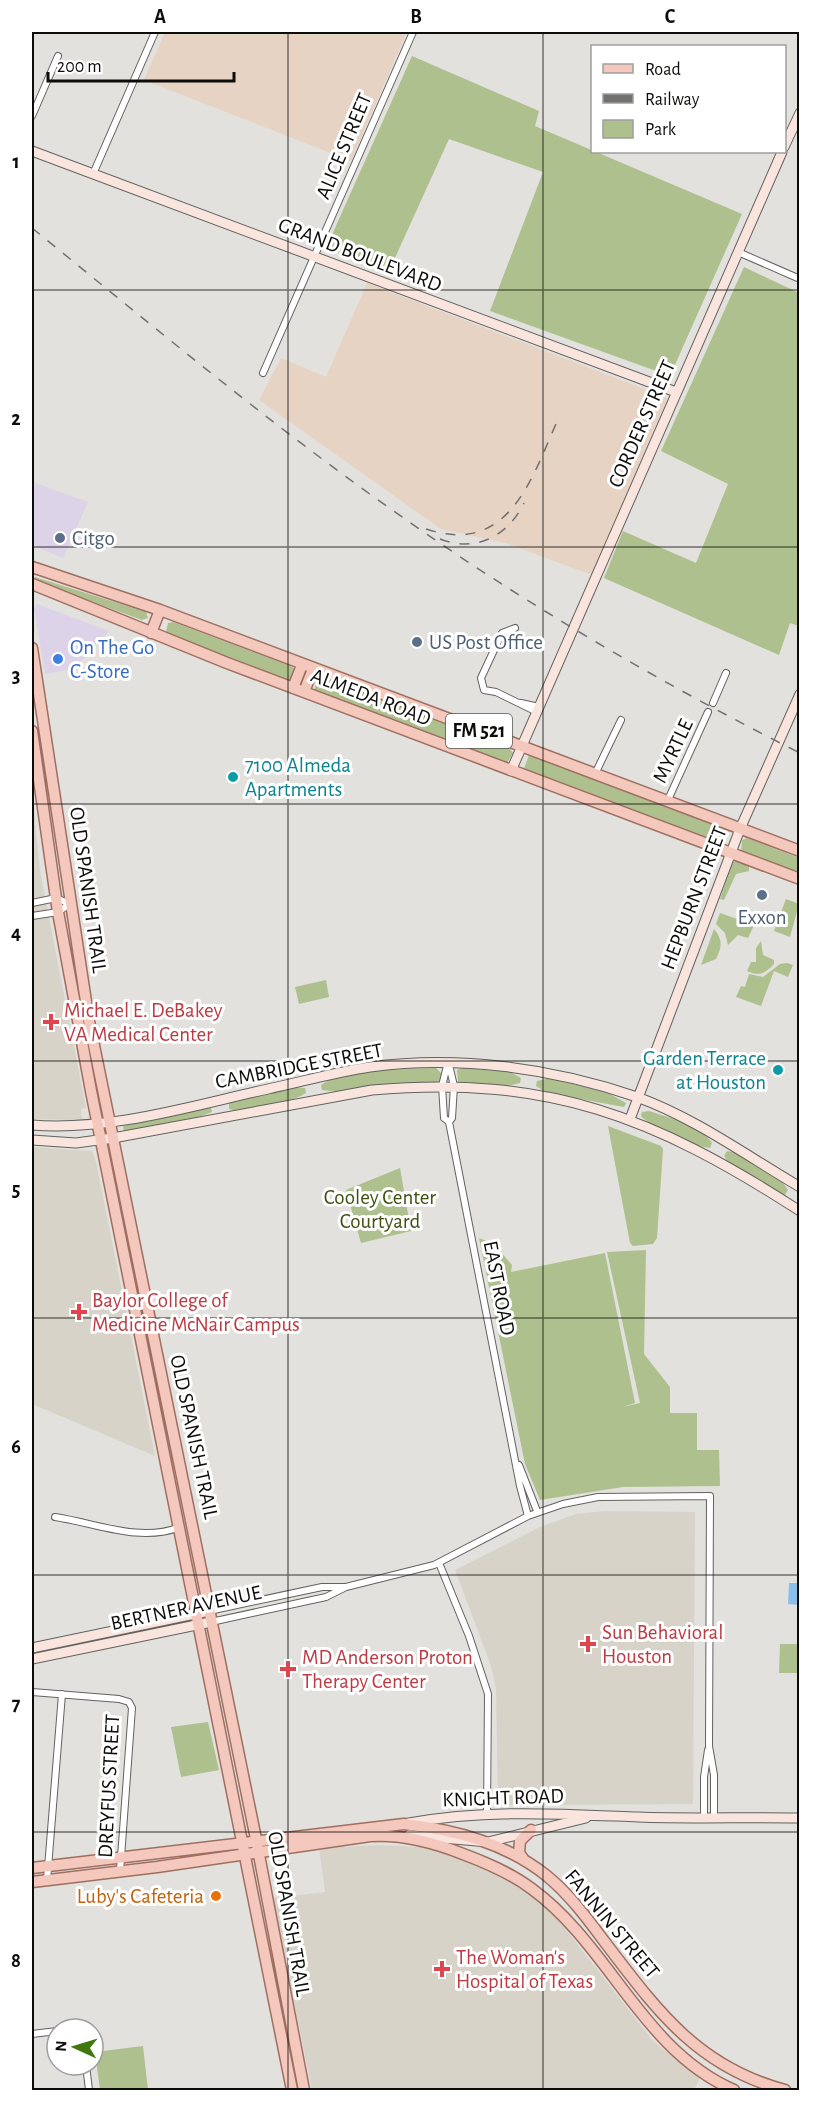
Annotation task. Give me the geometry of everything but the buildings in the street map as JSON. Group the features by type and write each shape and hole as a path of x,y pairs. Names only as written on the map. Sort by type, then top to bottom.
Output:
{"main road":[{"name":"ALMEDA ROAD","path":"32,567 160,610 667,803 800,851"},
{"name":"ALMEDA ROAD","path":"32,584 299,690 800,879"},
{"path":"151,633 160,610"},
{"name":"OLD SPANISH TRAIL","path":"32,648 35,695 54,795 98,1124 245,1853 297,2057 292,2091"},
{"path":"299,690 307,667"},
{"name":"OLD SPANISH TRAIL","path":"32,731 58,912 110,1122 256,1840 275,1977 280,2033 295,2076 304,2091"},
{"path":"42,797 54,795"},
{"path":"130,1281 142,1278"},
{"path":"222,1741 235,1739"},
{"name":"FANNIN STREET","path":"32,1882 258,1851 404,1824 430,1827 488,1842 524,1860 548,1877 583,1914 647,1997 689,2042 730,2070 785,2091"},
{"path":"524,1860 519,1853 520,1841 531,1830"},
{"name":"FANNIN STREET","path":"32,1868 243,1841 357,1833 396,1834 480,1859 534,1890 570,1925 671,2048 732,2090"},
{"path":"534,1890 548,1877"},
{"path":"280,2033 297,2057"}],"street":[{"path":"93,174 155,32"},
{"name":"ALICE STREET","path":"262,373 413,32"},
{"path":"32,116 58,56"},
{"path":"786,143 800,113"},
{"name":"GRAND BOULEVARD","path":"32,151 676,392"},
{"name":"CORDER STREET","path":"511,771 534,709 782,153"},
{"path":"738,252 800,279"},
{"path":"515,628 502,633 480,682 484,690 496,692 534,709"},
{"name":"MYRTLE","path":"713,703 726,674"},
{"name":"HEPBURN STREET","path":"630,1119 740,829 800,694"},
{"path":"521,703 534,709"},
{"name":"MYRTLE","path":"667,803 708,712"},
{"path":"594,775 621,720"},
{"path":"32,903 56,898 70,904"},
{"path":"32,916 58,912 70,904"},
{"name":"CAMBRIDGE STREET","path":"32,1125 98,1124 369,1068 448,1062 530,1070 574,1079 638,1098 695,1124 800,1187"},
{"name":"EAST ROAD","path":"448,1062 454,1086 452,1118 449,1122"},
{"name":"EAST ROAD","path":"448,1062 442,1086 444,1118 449,1122 528,1516"},
{"path":"527,1091 530,1070"},
{"path":"311,1080 316,1100"},
{"name":"CAMBRIDGE STREET","path":"32,1140 76,1143 101,1140 372,1090 454,1086 527,1091 582,1103 666,1134 712,1158 800,1211"},
{"path":"712,1158 723,1141"},
{"path":"789,1204 800,1187"},
{"name":"EAST ROAD","path":"517,1461 537,1511"},
{"name":"BERTNER AVENUE","path":"210,1616 326,1597 346,1587 439,1563 537,1511 598,1497 710,1496 709,1746 705,1768 709,1817"},
{"path":"55,1516 141,1534 169,1532 193,1524"},
{"path":"439,1563 469,1636 488,1694 487,1815"},
{"name":"BERTNER AVENUE","path":"32,1659 322,1587 346,1587"},
{"name":"BERTNER AVENUE","path":"32,1648 197,1619"},
{"path":"32,1692 62,1695 47,1880"},
{"name":"DREYFUS STREET","path":"62,1695 129,1702 131,1720 120,1871"},
{"name":"KNIGHT ROAD","path":"404,1824 438,1818 568,1813 800,1818"},
{"name":"KNIGHT ROAD","path":"396,1834 488,1842 531,1830 603,1815"}],"shaded area":[{"path":"165,32 407,32 351,161 144,80"},
{"path":"367,283 668,398 592,575 506,543 441,529 259,400 281,358 326,377"},
{"path":"32,482 88,502 63,558 32,545"},
{"path":"37,604 109,631 74,669 45,674 34,608"},
{"name":"Michael E. DeBakey VA Medical Center","path":"32,790 40,871 86,1108 81,1109 82,1120 32,1119"},
{"name":"Baylor College of Medicine McNair Campus","path":"32,1147 92,1151 155,1456 32,1404"},
{"name":"Sun Behavioral Houston","path":"604,1511 695,1512 693,1804 498,1805 496,1689 491,1666 455,1570 540,1527 576,1514"},
{"name":"The Woman's Hospital of Texas","path":"378,1845 422,1847 449,1853 514,1882 535,1897 560,1922 653,2041 700,2078 694,2090 312,2090 273,1898 325,1892 319,1848"}],"green space":[{"path":"412,56 539,111 535,126 591,150 591,153 599,153 742,214 670,376 490,311 543,172 449,139 389,271 326,248"},
{"path":"744,267 799,293 799,626 790,623 779,655 604,578 623,531 696,563 728,484 661,451"},
{"path":"35,577 146,612 148,618 142,620 33,580"},
{"path":"173,622 291,666 295,670 288,682 166,632 168,623"},
{"path":"319,677 494,742 510,749 513,753 507,763 313,692"},
{"path":"529,755 729,831 723,845 523,771"},
{"path":"747,838 799,858 799,875 741,853 742,840"},
{"path":"739,861 749,865 749,871 736,874 724,900 720,899 733,862"},
{"path":"786,899 799,904 790,937 774,931"},
{"path":"720,913 754,925 748,938 738,935 728,945 725,933 716,924"},
{"path":"714,929 721,944 719,951 716,959 701,965"},
{"path":"761,941 763,955 774,960 774,964 768,970 755,974 747,971 751,962 756,962 756,948"},
{"path":"780,964 793,965 788,977 774,971 761,1006 736,997 741,986 745,987 749,974 763,977"},
{"path":"326,980 329,997 299,1004 295,987"},
{"path":"436,1068 441,1073 441,1080 437,1082 395,1084 339,1092 322,1090 321,1085 359,1073"},
{"path":"462,1068 510,1072 521,1078 520,1083 508,1086 458,1082 457,1070"},
{"path":"550,1078 608,1093 626,1103 624,1107 547,1093 536,1086 537,1081"},
{"path":"292,1087 305,1088 306,1093 268,1107 245,1110 229,1109 229,1101"},
{"path":"205,1107 211,1108 212,1112 191,1120 124,1131 123,1126"},
{"path":"649,1111 692,1126 707,1136 712,1143 710,1148 684,1140 654,1126 641,1116 642,1112"},
{"path":"608,1126 661,1146 663,1149 657,1238 653,1244 633,1246 630,1243"},
{"path":"727,1151 752,1160 770,1171 788,1190 785,1195 777,1194 728,1162 724,1156"},
{"name":"Cooley Center Courtyard","path":"400,1168 411,1231 361,1243 346,1190"},
{"path":"479,1238 494,1244 512,1265 511,1272 605,1253 635,1403 622,1407 640,1403 607,1252 646,1250 644,1354 670,1387 670,1413 697,1413 697,1450 719,1450 720,1486 623,1487 540,1500 525,1464"},
{"path":"780,1644 799,1644 799,1673 779,1673"},
{"path":"208,1722 219,1770 181,1777 171,1727"},
{"path":"143,2046 148,2090 100,2090 98,2077 105,2077 105,2051"}],"water":[{"path":"789,1583 799,1583 799,1605 788,1604"}],"railway":[{"path":"32,228 262,413 405,519 549,614 698,700 800,753"},
{"path":"426,529 455,535 478,532 498,522 514,506 527,486 559,417"},
{"path":"440,539 466,544 490,539 509,525 524,503"}],"place":[{"name":"Citgo","path":"60,538"},
{"name":"US Post Office","path":"417,642"},
{"name":"On The Go C-Store","path":"58,659"},
{"name":"7100 Almeda Apartments","path":"233,777"},
{"name":"Exxon","path":"762,895"},
{"name":"Michael E. DeBakey VA Medical Center","path":"51,1022"},
{"name":"Garden Terrace at Houston","path":"778,1070"},
{"name":"Baylor College of Medicine McNair Campus","path":"79,1312"},
{"name":"Sun Behavioral Houston","path":"588,1644"},
{"name":"MD Anderson Proton Therapy Center","path":"288,1669"},
{"name":"Luby's Cafeteria","path":"216,1896"},
{"name":"The Woman's Hospital of Texas","path":"442,1969"}]}
